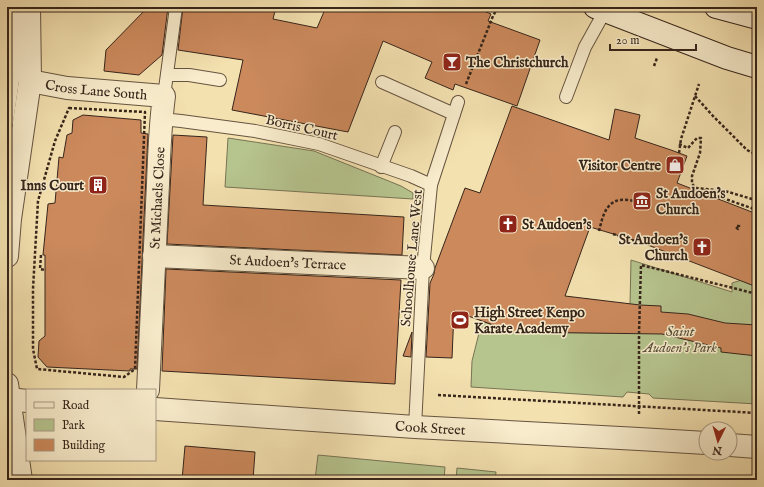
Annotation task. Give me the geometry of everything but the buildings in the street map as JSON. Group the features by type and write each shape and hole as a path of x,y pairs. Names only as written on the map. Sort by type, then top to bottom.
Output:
{"street":[{"path":"7,256 29,7"},
{"path":"716,7 757,18"},
{"path":"600,9 727,58 757,67"},
{"name":"Cross Lane South","path":"22,80 67,88 165,86"},
{"name":"St Michaels Close","path":"148,389 161,119 165,86"},
{"name":"St Audoen's Terrace","path":"154,256 423,268"},
{"path":"12,396 21,480"},
{"name":"Cook Street","path":"156,409 415,427 698,442"},
{"path":"738,446 757,447"}],"lane":[{"path":"7,122 22,80 14,7"},
{"name":"St Michaels Close","path":"165,86 176,7"},
{"path":"566,97 600,9"},
{"path":"165,86 189,76 220,80"},
{"path":"382,82 454,114"},
{"name":"Schoolhouse Lane West","path":"415,427 423,268 431,185 458,102"},
{"name":"Borris Court","path":"161,119 255,132 319,144 411,176 431,185"},
{"path":"382,167 396,132"}],"path":[{"path":"458,102 498,7"},
{"path":"679,153 679,144 699,84"},
{"path":"695,96 747,150 757,154"},
{"path":"69,108 145,112 135,369 124,377 37,369 34,356 33,289 38,201 55,141 69,108"},
{"path":"679,144 688,148 697,138 701,138 700,153 692,176 692,184 696,188 725,191 757,200"},
{"path":"704,190 710,194 757,210"},
{"path":"599,231 606,209 616,201 635,201"},
{"path":"613,234 636,242"},
{"path":"41,255 40,269 46,270"},
{"path":"639,438 639,334 641,265 757,294"},
{"path":"417,394 757,413"}],"green space":[{"path":"228,138 314,151 401,186 413,193 413,199 225,187"},
{"name":"Saint Audoen's Park","path":"631,260 732,292 732,283 748,278 757,270 757,404 653,398 649,394 627,392 623,397 471,387 472,361 482,321 512,332 611,333 630,304"},
{"path":"318,455 445,467 444,480 315,480"},
{"path":"457,468 496,472 495,480 456,480"}],"place":[{"name":"The Christchurch","path":"452,62"},
{"name":"Visitor Centre","path":"675,165"},
{"name":"Inns Court","path":"98,185"},
{"name":"St Audoen’s Church","path":"642,201"},
{"name":"St Audoen's","path":"508,224"},
{"name":"St Audoen's Church","path":"702,247"},
{"name":"High Street Kenpo Karate Academy","path":"460,320"}]}
